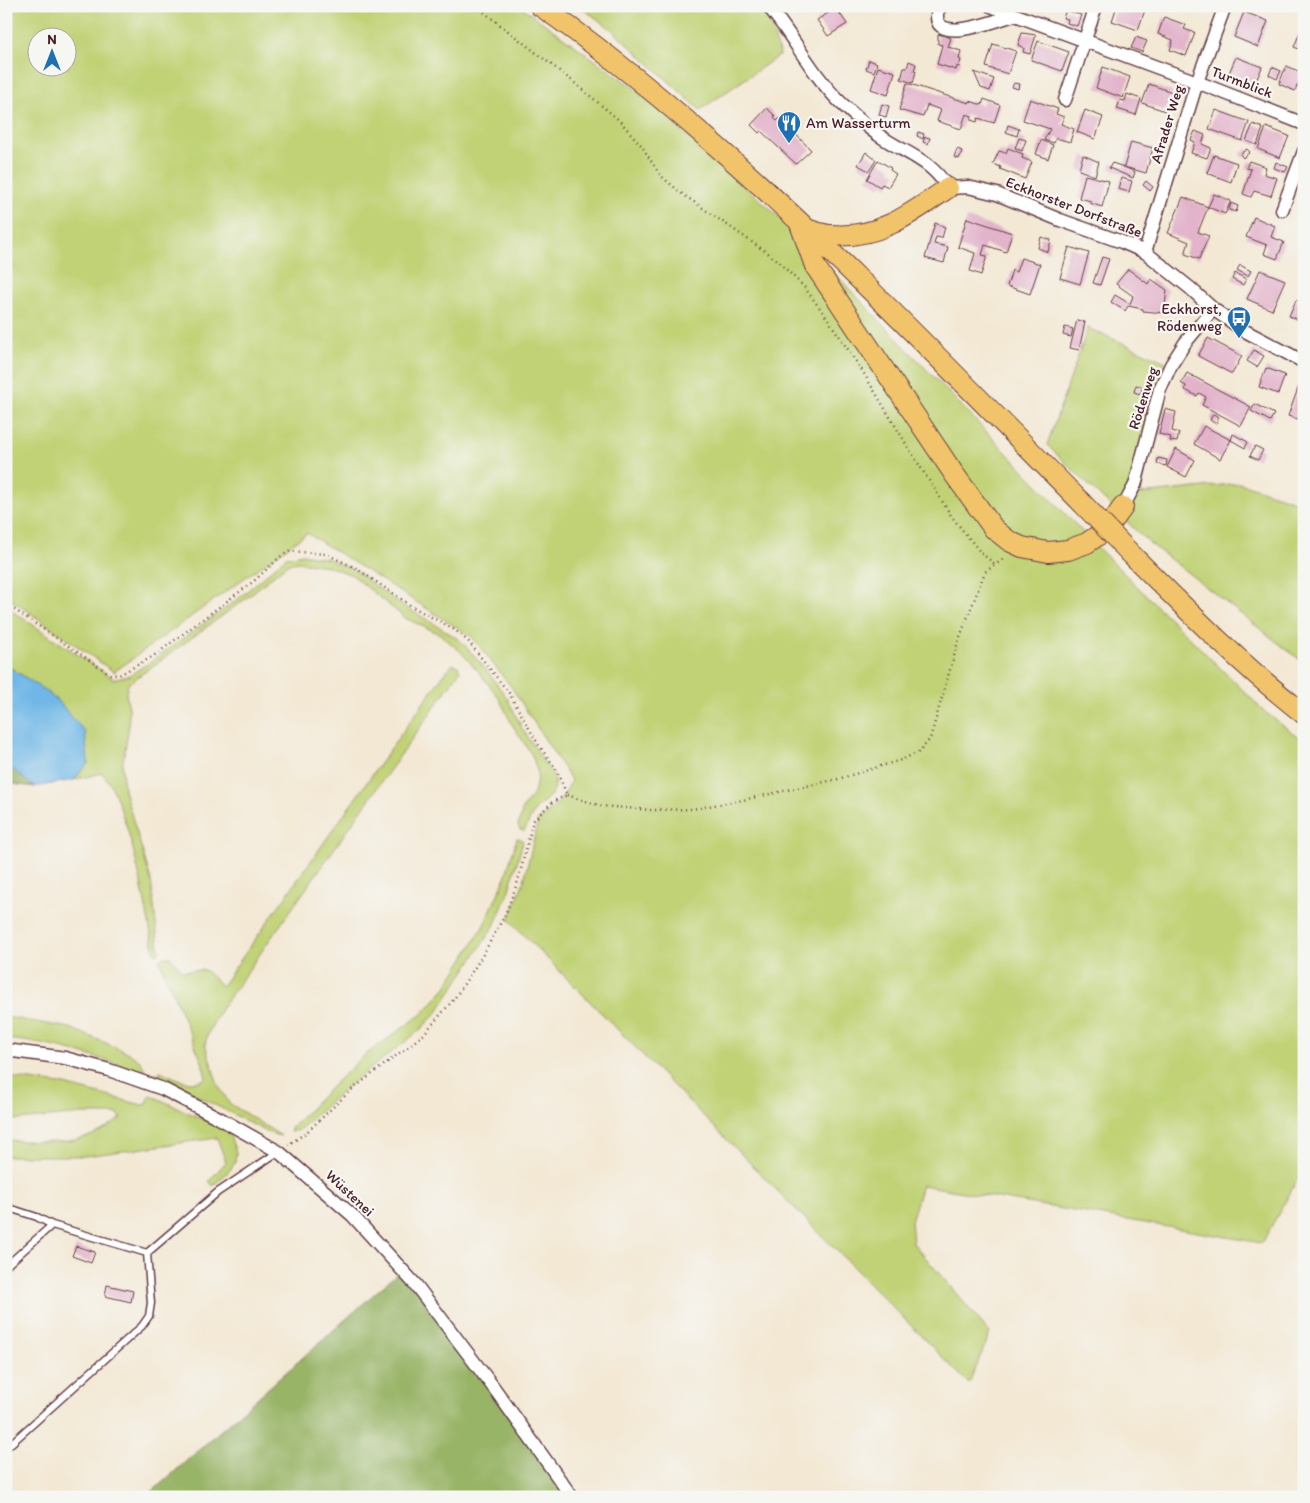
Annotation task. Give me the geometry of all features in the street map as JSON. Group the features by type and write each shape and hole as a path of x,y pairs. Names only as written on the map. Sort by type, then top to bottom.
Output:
{"main road":[{"path":"540,6 635,77 739,166 804,225 861,279 1209,632 1304,714"},
{"path":"804,225 832,235 881,230 898,222 948,188"},
{"path":"804,225 815,266 954,474 994,529 1009,541 1022,548 1048,552 1068,550 1087,543 1107,529 1124,507"}],"street":[{"path":"768,6 838,100 880,136 917,157 935,170 948,188"},
{"path":"942,6 938,12 937,20 942,28 950,30 981,25 1014,15"},
{"name":"Turmblick","path":"991,6 1304,124"},
{"path":"1065,100 1096,6"},
{"name":"Afrader Weg","path":"1145,252 1196,82 1225,6"},
{"path":"1282,210 1304,151"},
{"name":"Eckhorster Dorfstraße","path":"948,188 968,187 997,194 1145,252 1213,309 1246,331 1304,362"},
{"name":"Rödenweg","path":"1124,507 1135,485 1160,389 1171,365 1213,309"},
{"name":"Wüstenei","path":"6,1050 74,1060 162,1089 279,1152 352,1215 415,1284 494,1388 572,1497"}],"lane":[{"path":"147,1253 218,1192 279,1152"},
{"path":"6,1207 38,1217 52,1225 147,1253"},
{"path":"6,1266 52,1225"},
{"path":"6,1448 142,1326 149,1316 151,1303 147,1253"}],"path":[{"path":"476,6 619,120 641,145 660,175 680,193 775,258 805,288 864,372 952,517 981,553 995,564"},
{"path":"279,1152 307,1132 350,1091 423,1034 454,998 481,958 505,915 518,881 533,820 552,802 567,795 601,806 651,810 692,809 838,779 902,760 919,752 930,739 958,642 986,572 995,564 1022,548"},
{"path":"6,604 110,674 119,675 152,657 254,581 280,557 290,551 326,554 356,568 413,608 455,630 468,641 508,693 538,744 556,769 567,795"}],"green space":[{"path":"6,6 520,6 635,89 786,223 1099,549 1266,713 1304,741 1304,1168 1262,1243 922,1185 911,1221 913,1243 990,1333 969,1384 509,920 524,881 538,820 558,803 566,792 571,780 512,688 472,637 307,533 114,672 6,596"},
{"path":"579,6 758,6 769,20 780,55 700,110 610,28"},
{"path":"1088,328 1166,362 1148,425 1141,494 1240,483 1304,504 1304,663 1147,541 1047,445"},
{"path":"303,554 329,559 356,571 397,602 461,641 488,672 507,698 523,730 553,775 555,787 550,796 534,812 524,831 520,830 518,825 523,808 534,793 538,774 532,755 513,726 499,698 478,671 460,651 440,634 405,618 352,575 327,566 298,562 287,564 244,600 128,684 126,694 129,708 129,726 122,767 124,790 151,880 159,950 158,954 155,954 137,863 115,795 102,773 74,780 88,763 59,702 43,689 6,665 6,607 114,679 130,675 153,660 238,599 286,557"},
{"path":"453,664 458,666 460,671 223,1006 209,1031 205,1044 218,1085 229,1103 281,1136 269,1133 159,1077 160,1071 189,1082 200,1081 206,1078 202,1062 159,960 171,957 183,971 205,970 222,986 446,671"},
{"path":"6,764 34,787 6,783"},
{"path":"517,838 523,842 508,893 494,926 438,1011 419,1031 352,1083 299,1130 290,1132 292,1127 365,1055 422,1014 446,987 483,927 504,881"},
{"path":"6,1017 70,1028 127,1052 140,1061 147,1073 60,1048 6,1039"},
{"path":"6,1077 61,1084 142,1105 147,1104 150,1095 216,1125 229,1133 236,1152 235,1162 230,1170 213,1186 209,1181 226,1162 217,1138 86,1156 6,1156 6,1140 53,1142 80,1139 107,1128 121,1118 118,1114 83,1114 17,1120 6,1118"},
{"path":"401,1270 577,1497 146,1497"}],"water":[{"path":"6,665 43,689 59,702 85,732 88,763 74,780 34,787 6,764"}],"building":[{"path":"1068,6 1084,6 1083,9 1080,8 1079,10"},
{"path":"1117,6 1146,7 1138,30 1112,21"},
{"path":"1147,6 1156,6 1154,12 1146,9"},
{"path":"836,8 847,24 828,36 817,20"},
{"path":"1066,10 1081,15 1077,26 1067,23 1068,19 1063,18"},
{"path":"1244,12 1268,21 1258,47 1234,37"},
{"path":"1164,17 1186,25 1184,29 1195,33 1186,56 1170,50 1173,40 1158,34"},
{"path":"1304,22 1304,51 1294,47"},
{"path":"1022,33 1036,35 1030,54 1023,52 1024,48 1018,45"},
{"path":"938,34 951,38 948,47 961,51 959,59 961,60 956,70 937,64 942,45 938,44"},
{"path":"1136,37 1147,41 1142,52 1131,48"},
{"path":"1038,41 1069,52 1062,71 1031,60"},
{"path":"993,44 1016,51 1008,74 986,67"},
{"path":"1236,57 1262,67 1255,84 1229,73"},
{"path":"869,60 877,63 874,72 866,69"},
{"path":"909,61 916,64 913,83 901,79 904,68 907,68"},
{"path":"1286,66 1303,73 1295,91 1279,84"},
{"path":"878,67 895,72 888,95 871,89"},
{"path":"1103,67 1130,77 1123,98 1096,88"},
{"path":"1272,67 1281,71 1277,79 1269,75"},
{"path":"974,72 994,79 990,91 981,88"},
{"path":"907,83 969,103 970,101 982,105 984,99 1000,105 994,123 978,118 977,122 971,120 972,116 966,114 961,129 937,121 941,110 927,105 923,117 899,110"},
{"path":"1014,83 1019,84 1018,89 1012,87"},
{"path":"1149,84 1172,92 1165,111 1142,103"},
{"path":"1127,94 1141,99 1136,115 1117,109 1120,100 1125,101"},
{"path":"1030,99 1058,109 1056,114 1064,117 1061,124 1074,129 1070,142 1056,138 1054,143 1044,140 1050,129 1023,120"},
{"path":"882,104 889,106 886,117 879,115"},
{"path":"767,108 777,121 780,118 811,150 796,164 761,131 759,133 751,125"},
{"path":"1085,110 1103,117 1095,139 1077,132"},
{"path":"1216,110 1249,122 1242,141 1209,129"},
{"path":"1253,124 1263,128 1257,145 1246,141"},
{"path":"1008,125 1019,129 1017,136 1006,132"},
{"path":"1266,127 1289,136 1280,158 1258,149"},
{"path":"1195,131 1205,135 1202,144 1211,148 1207,158 1191,153 1195,142 1191,140"},
{"path":"918,132 924,134 923,139 917,136"},
{"path":"925,137 930,138 928,144 923,142"},
{"path":"1019,138 1026,140 1022,151 1015,148"},
{"path":"1041,140 1053,145 1048,159 1036,154"},
{"path":"1131,142 1153,148 1146,173 1124,167"},
{"path":"1008,148 1023,154 1022,158 1032,162 1025,179 1000,169 1001,167 993,164 999,151 1006,153"},
{"path":"957,149 962,151 959,159 954,157"},
{"path":"1247,149 1250,152 1243,158 1240,154"},
{"path":"866,152 876,160 869,171 858,165"},
{"path":"1083,155 1099,162 1095,176 1079,170"},
{"path":"1214,155 1237,163 1231,182 1207,173"},
{"path":"878,160 891,168 890,170 896,174 888,187 882,184 880,187 867,179"},
{"path":"1249,161 1266,167 1264,174 1277,178 1271,196 1254,191 1251,197 1243,194 1251,169 1246,168"},
{"path":"1276,162 1288,167 1285,172 1274,168"},
{"path":"1112,163 1135,172 1133,178 1109,168"},
{"path":"1085,175 1109,181 1102,207 1090,203 1091,201 1079,198"},
{"path":"1121,178 1132,181 1129,192 1118,189"},
{"path":"1146,181 1153,187 1150,191 1143,185"},
{"path":"1214,194 1231,201 1225,214 1208,207"},
{"path":"1183,197 1208,207 1198,232 1209,236 1199,259 1185,254 1189,242 1168,233"},
{"path":"1231,203 1238,206 1236,212 1229,210"},
{"path":"1254,217 1275,226 1271,237 1284,242 1277,259 1264,254 1267,245 1246,237"},
{"path":"967,218 1012,233 1006,252 985,245 982,255 987,256 981,275 970,271 975,253 958,247"},
{"path":"935,223 945,227 942,238 936,237 934,244 948,247 944,263 925,258"},
{"path":"1041,237 1051,240 1048,252 1038,248"},
{"path":"1069,247 1089,253 1080,284 1060,278"},
{"path":"1102,257 1109,259 1100,285 1093,283"},
{"path":"1021,258 1040,264 1030,294 1007,286 1012,270 1016,272"},
{"path":"1240,265 1251,271 1248,276 1237,270"},
{"path":"1128,269 1148,284 1151,279 1167,290 1164,313 1143,311 1143,309 1128,306 1125,311 1111,302 1115,295 1130,304 1133,296 1116,284"},
{"path":"1260,270 1285,280 1272,310 1247,299"},
{"path":"1235,273 1246,279 1243,285 1232,279"},
{"path":"1296,300 1304,303 1304,322 1289,316"},
{"path":"1077,320 1085,322 1079,350 1070,348"},
{"path":"1065,327 1073,329 1071,337 1063,335"},
{"path":"1208,338 1242,356 1232,374 1198,356"},
{"path":"1254,350 1264,356 1257,367 1247,361"},
{"path":"1266,368 1285,375 1278,394 1259,387"},
{"path":"1187,373 1251,407 1241,426 1202,405 1206,397 1199,393 1197,396 1185,390 1186,386 1181,383"},
{"path":"1300,383 1304,385 1304,421 1288,416"},
{"path":"1136,385 1143,387 1140,394 1134,392"},
{"path":"1255,404 1274,414 1270,421 1251,411"},
{"path":"1165,409 1176,412 1172,431 1179,433 1177,442 1170,441 1171,437 1159,434"},
{"path":"1213,414 1219,417 1216,424 1210,420"},
{"path":"1204,426 1231,440 1220,459 1194,444"},
{"path":"1233,434 1248,442 1245,448 1231,440"},
{"path":"1255,446 1263,450 1258,460 1250,456"},
{"path":"1176,449 1195,460 1186,477 1167,467"},
{"path":"1158,458 1167,460 1166,466 1157,464"},
{"path":"76,1246 95,1252 91,1263 72,1256"},
{"path":"107,1285 133,1291 131,1302 105,1296"}],"place":[{"name":"Am Wasserturm","path":"789,144"},
{"name":"Eckhorst, Rödenweg","path":"1239,339"}]}
